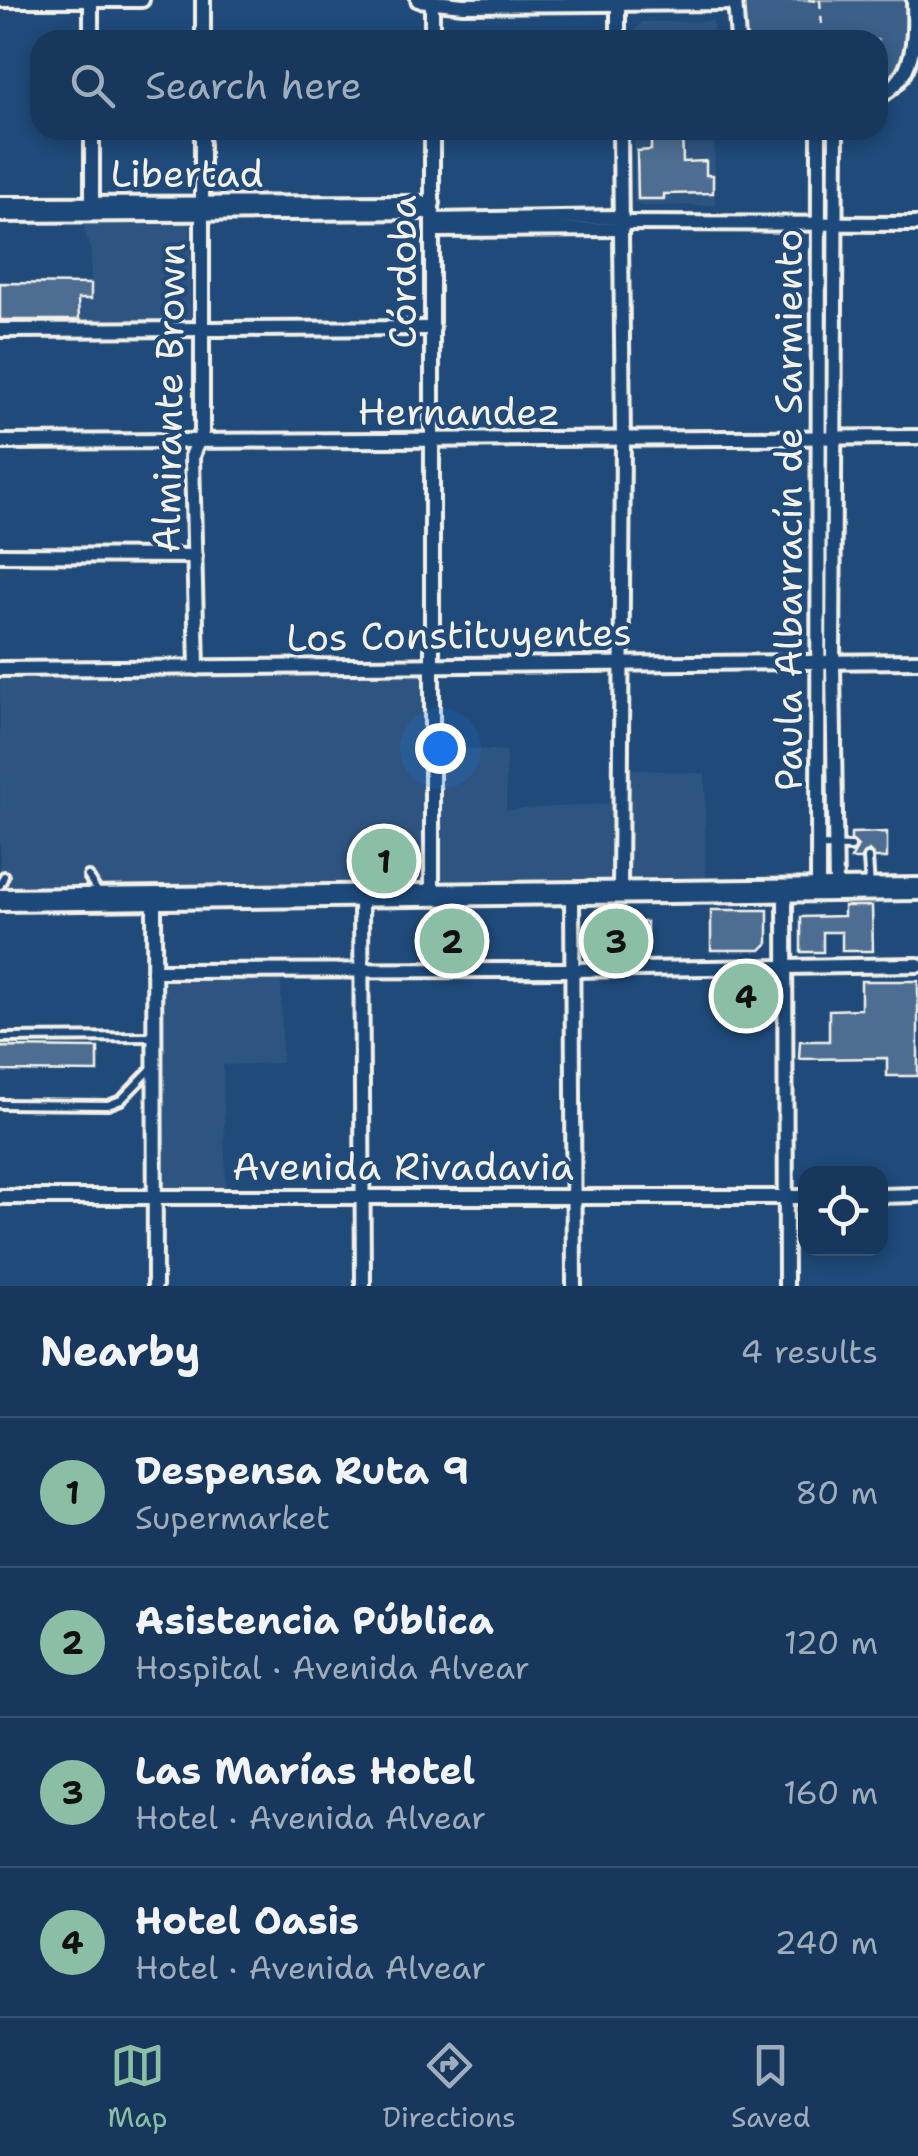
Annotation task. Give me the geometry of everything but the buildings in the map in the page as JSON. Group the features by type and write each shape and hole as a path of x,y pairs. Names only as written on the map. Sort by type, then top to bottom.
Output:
{"main road":[{"path":"0,900 918,889"}],"street":[{"path":"0,0 142,0"},
{"path":"92,0 92,30"},
{"path":"203,0 203,30"},
{"path":"431,30 427,1 735,1 737,30"},
{"path":"618,2 618,30"},
{"path":"888,88 904,76 913,46 915,7"},
{"path":"92,140 92,209"},
{"name":"Almirante Brown","path":"197,668 192,456 202,432 202,140"},
{"name":"Córdoba","path":"432,140 432,895"},
{"path":"620,140 620,892"},
{"name":"Paula Albarracín de Sarmiento","path":"820,140 819,438 836,846 827,890"},
{"name":"Paula Albarracín de Sarmiento","path":"827,890 818,846 835,437 836,140"},
{"name":"Libertad","path":"0,204 622,223 918,224"},
{"name":"Libertad","path":"0,215 92,209"},
{"path":"0,330 433,328"},
{"name":"Hernandez","path":"0,442 918,437"},
{"path":"0,555 195,556"},
{"name":"Los Constituyentes","path":"0,669 918,661"},
{"path":"785,891 786,1286"},
{"path":"572,894 574,1286"},
{"path":"362,896 363,1286"},
{"path":"154,899 155,1286"},
{"path":"154,971 918,965"},
{"path":"888,1196 918,1195"},
{"name":"Avenida Rivadavia","path":"0,1197 798,1197"}],"lane":[{"path":"818,846 851,847"},
{"path":"868,858 870,890"},
{"path":"0,885 4,876"},
{"path":"88,876 102,900"},
{"path":"0,1038 154,1037"},
{"path":"0,1104 108,1105 121,1100 154,1066"}],"path":[{"path":"808,0 820,1 821,30"}],"shaded area":[{"path":"735,0 918,0 910,63 888,86 888,30 737,30"},
{"path":"713,21 713,30 635,30 642,22"},
{"path":"634,140 714,140 715,205 641,206 634,201"},
{"path":"819,140 835,140 836,890 818,891"},
{"path":"81,219 185,220 190,225 191,320 0,321 0,283 91,283 91,253"},
{"path":"433,667 433,746 506,751 506,810 621,803 622,768 705,774 706,892 0,900 0,669"},
{"path":"281,969 282,1063 223,1065 226,1197 154,1196 154,971"}],"place":[{"name":"Despensa Ruta 9","path":"384,861"},
{"name":"Asistencia Pública","path":"452,941"},
{"name":"Las Marías Hotel","path":"616,941"},
{"name":"Hotel Oasis","path":"746,996"}]}
